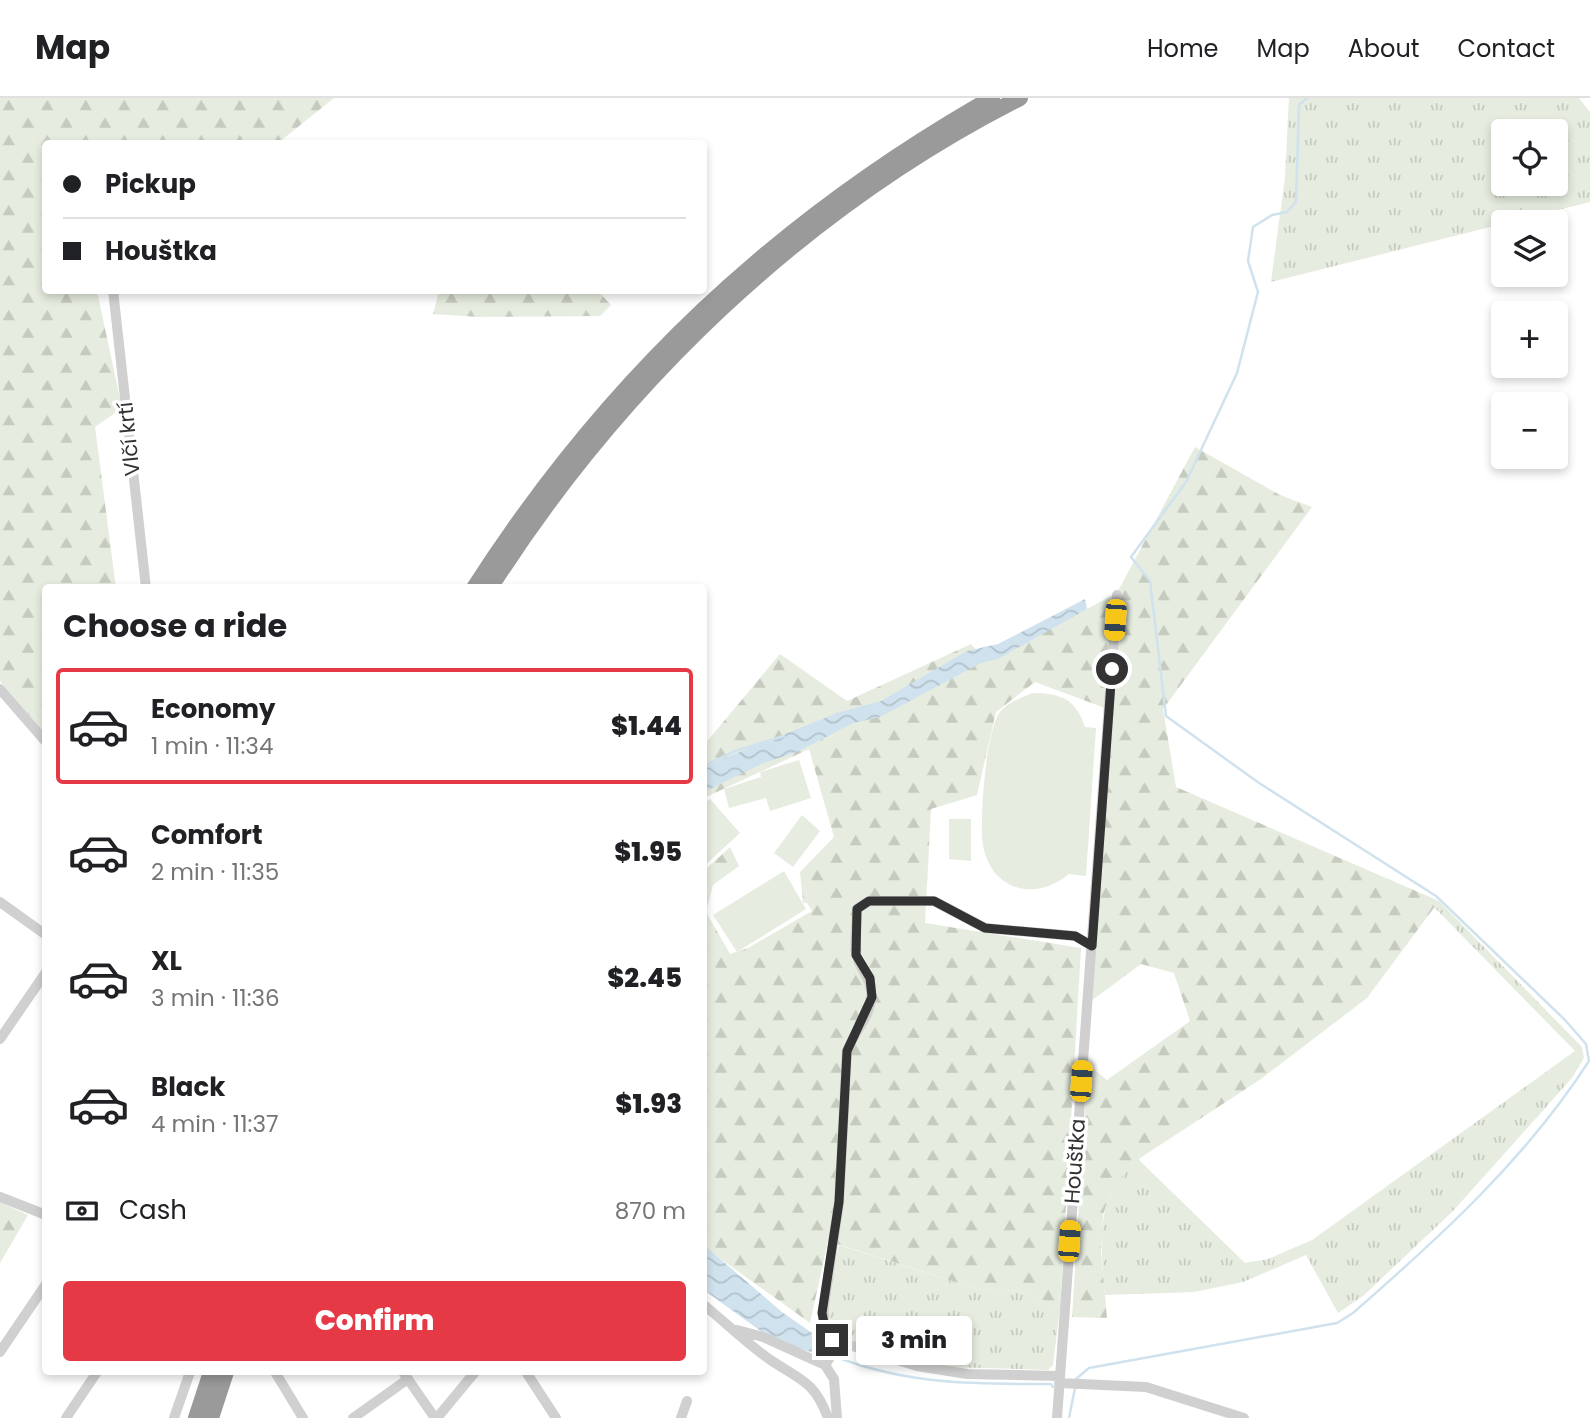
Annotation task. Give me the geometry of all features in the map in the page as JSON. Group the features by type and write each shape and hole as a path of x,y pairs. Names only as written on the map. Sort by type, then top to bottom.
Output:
{"highway":[{"path":"477,584 534,499 582,438 804,220 865,175 992,98"},
{"path":"719,303 863,194 935,147 1020,98"},
{"path":"493,584 543,508 593,444 689,331"},
{"path":"196,1418 210,1375"},
{"path":"211,1418 225,1375"}],"street":[{"name":"Vlčí krtí","path":"113,294 146,584"},
{"name":"Houštka","path":"1057,1418 1117,595"},
{"path":"0,689 42,737"},
{"path":"1092,946 1075,936 985,928 934,901 869,901 857,909 856,949 870,978 872,997 847,1051 839,1202 822,1313 825,1328 832,1340 839,1343 858,1345 917,1366 967,1374 1146,1387 1244,1418"},
{"path":"0,902 42,932"},
{"path":"0,1039 42,978"},
{"path":"0,1197 42,1213"},
{"path":"0,1352 42,1290"},
{"path":"707,1307 772,1361 801,1376 813,1387 828,1418"},
{"path":"732,1328 763,1337 825,1365 834,1379 837,1418"},
{"path":"825,1365 839,1343"},
{"path":"72,1416 95,1375"},
{"path":"174,1418 189,1375"},
{"path":"277,1375 303,1418"},
{"path":"353,1418 406,1376 436,1418 472,1375"},
{"path":"528,1375 556,1418"},
{"path":"681,1418 687,1401"}],"green space":[{"path":"0,98 334,98 282,140 42,140 42,294 98,294 122,408 95,427 115,584 42,584 42,730 0,681"},
{"path":"1289,98 1579,98 1590,112 1590,202 1558,210 1491,210 1491,227 1271,282 1285,177"},
{"path":"438,294 601,294 611,305 600,316 479,317 433,314"},
{"path":"1195,447 1280,495 1312,507 1163,709 1176,787 1439,901 1367,998 1261,1079 1131,1164 1110,1193 1103,1215 1101,1251 1107,1318 1072,1317 1085,1110 1084,1061 1107,1080 1190,1021 1174,973 1141,964 1091,1001 1105,708 1035,682 996,712 977,795 931,809 925,923 1081,948 1060,1308 1023,1291 977,1289 828,1241 810,1323 707,1249 707,914 730,954 748,948 812,911 807,903 803,903 800,872 834,837 809,749 707,797 707,741 780,654 847,701 971,644 987,662 1117,593"},
{"path":"1032,693 1059,696 1072,704 1085,727 1096,728 1086,876 1069,874 1043,888 1029,889 1005,882 995,873 983,845 982,817 987,756 995,722 1007,706"},
{"path":"799,760 811,798 770,811 766,798 729,808 724,789 761,777 760,772"},
{"path":"710,799 740,833 707,863 707,802"},
{"path":"802,815 820,831 793,867 774,853"},
{"path":"949,819 971,819 971,861 949,859"},
{"path":"730,847 739,866 713,885 707,908 707,868"},
{"path":"784,871 806,909 737,952 713,915"},
{"path":"1439,901 1582,1047 1584,1058 1572,1078 1453,1211 1363,1296 1338,1313 1306,1255 1243,1282 1194,1292 1105,1295 1102,1239 1107,1203 1123,1172 1138,1159 1245,1263 1268,1259 1312,1240 1575,1051 1434,907"},
{"path":"0,1202 28,1215 0,1263"},
{"path":"839,1245 977,1289 1023,1291 1060,1308 1053,1365 1048,1370 946,1367 903,1358 863,1341 837,1348 825,1307"}],"water":[{"path":"1085,599 1087,609 998,659 981,663 880,717 853,723 799,751 761,764 707,791 707,766 837,713 881,701 967,651 998,644"},
{"path":"707,1248 782,1312 825,1342 823,1350 817,1354 773,1340 707,1292"}],"waterway":[{"path":"1076,1379 1089,1368 1337,1323 1353,1313 1386,1284 1449,1226 1510,1164 1538,1131 1589,1061 1586,1044 1565,1020 1436,896 1259,783 1166,716 1150,581 1131,557 1186,482 1237,373 1258,292 1248,261 1253,227 1272,215 1287,212 1296,202 1299,105 1307,98"},
{"path":"707,765 735,751 784,736"},
{"path":"839,1358 918,1378 970,1383 1051,1384 1053,1387"},
{"path":"1069,1418 1075,1388"}],"route":[{"path":"832,1340 825,1328 822,1313 839,1202 847,1051 852,1036 861,1026 872,997 870,978 856,955 857,909 869,901 934,901 985,928 1075,936 1092,946 1112,669"}]}
